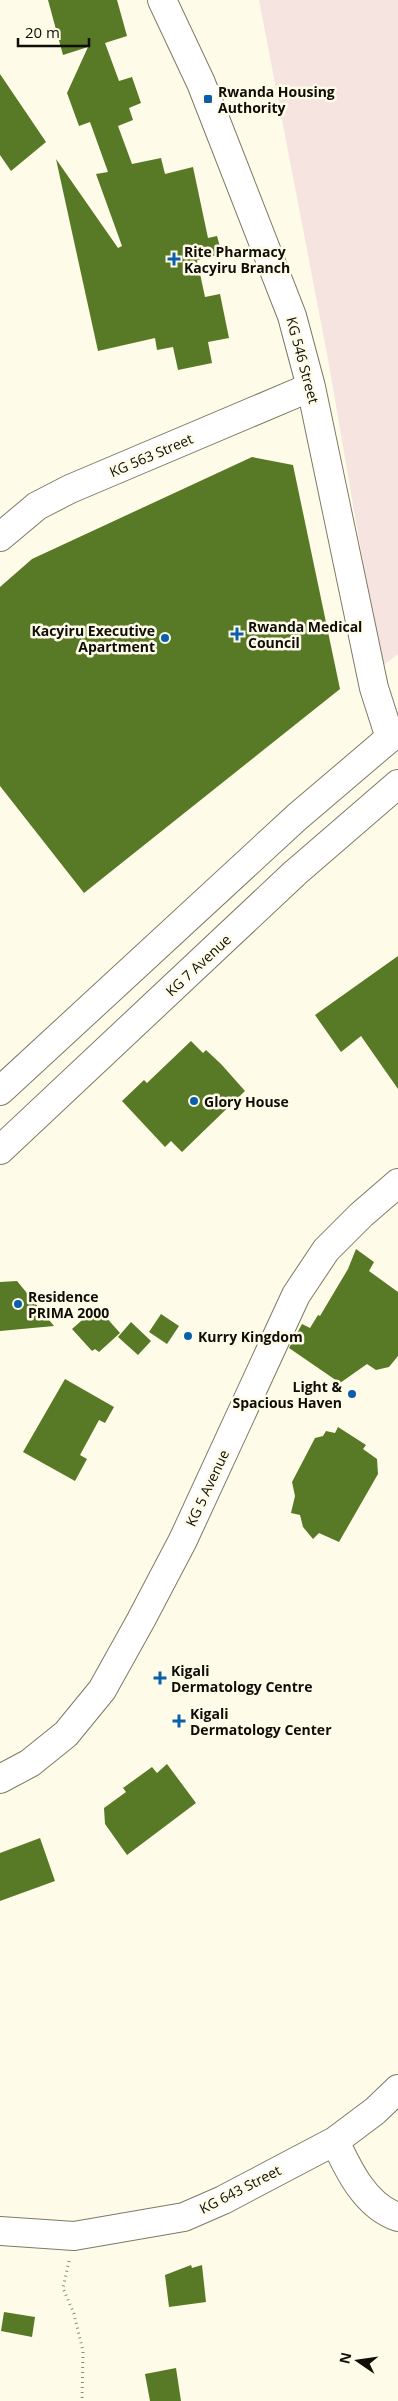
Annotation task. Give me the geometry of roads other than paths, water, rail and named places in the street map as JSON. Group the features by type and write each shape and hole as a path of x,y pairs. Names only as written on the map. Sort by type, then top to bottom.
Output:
{"street":[{"name":"KG 546 Street","path":"162,0 202,83 292,316 311,387 374,688 394,734"},
{"name":"KG 563 Street","path":"0,537 36,506 70,489 311,387"},
{"path":"2,1087 297,817 394,734"},
{"name":"KG 7 Avenue","path":"0,1150 295,873 398,784"},
{"name":"KG 5 Avenue","path":"0,1779 30,1763 66,1734 102,1690 183,1540 296,1295 326,1250 361,1215 398,1183"},
{"name":"KG 643 Street","path":"0,2231 74,2236 184,2217 223,2200 335,2141 375,2111 398,2089"},
{"path":"335,2141 355,2181 380,2207 398,2217"}],"place":[{"name":"Rwanda Housing Authority","path":"208,99"},
{"name":"Rite Pharmacy Kacyiru Branch","path":"174,259"},
{"name":"Rwanda Medical Council","path":"237,634"},
{"name":"Kacyiru Executive Apartment","path":"165,638"},
{"name":"Glory House","path":"194,1101"},
{"name":"Residence PRIMA 2000","path":"18,1304"},
{"name":"Kurry Kingdom","path":"188,1336"},
{"name":"Light & Spacious Haven","path":"352,1394"},
{"name":"Kigali Dermatology Centre","path":"160,1678"},
{"name":"Kigali Dermatology Center","path":"179,1721"}]}
